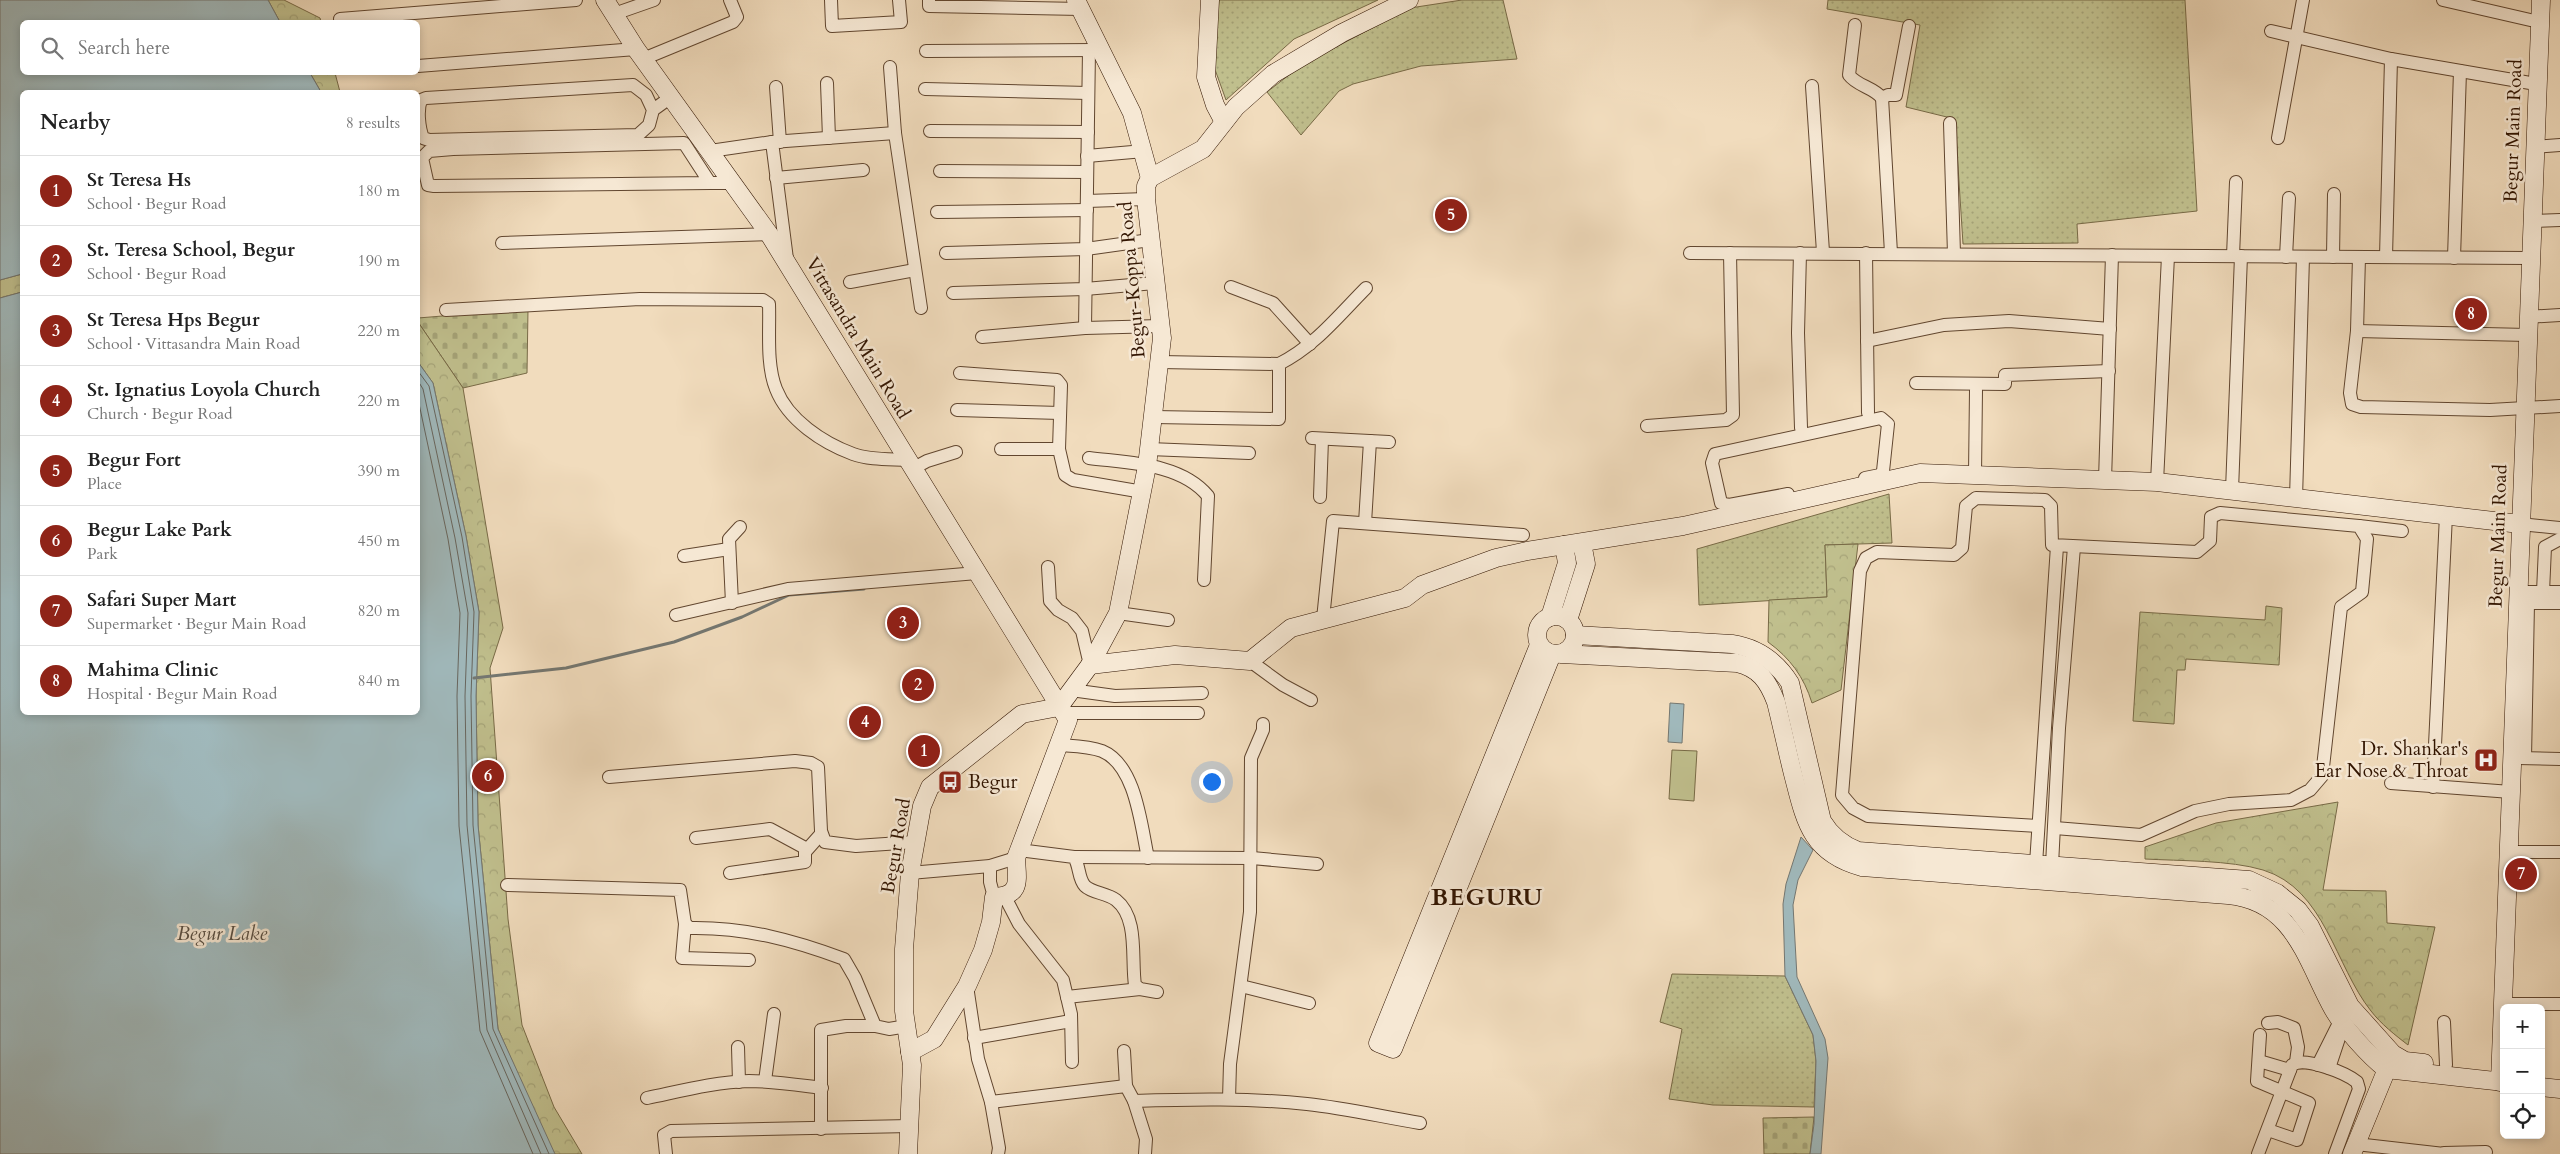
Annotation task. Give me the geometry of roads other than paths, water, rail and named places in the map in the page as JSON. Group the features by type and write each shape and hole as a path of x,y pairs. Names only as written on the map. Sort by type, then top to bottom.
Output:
{"main road":[{"path":"1210,0 1206,77 1215,105 1224,122"},
{"name":"Begur-Koppa Road","path":"1062,710 1071,690 1090,665 1118,613 1148,458 1160,362 1160,326 1146,186 1150,178 1203,149 1254,89 1294,59 1409,0"},
{"name":"Begur Main Road","path":"2504,1004 2511,792 2518,758 2521,599 2520,524 2540,0"},
{"path":"1079,5 1095,50 1132,113 1150,178"},
{"name":"Vittasandra Main Road","path":"609,7 640,54 769,234 1062,710"},
{"path":"1090,665 1175,655 1250,662 1291,628 1405,598 1422,585 1496,558 1564,545 1674,528 1796,497 1920,473 2157,482 2520,524"},
{"path":"1550,651 1572,647 1571,628 1586,564 1582,542"},
{"path":"1550,651 1378,1043 1393,1049 1550,651 1538,628 1550,617 1567,563 1564,545"},
{"path":"1550,617 1561,617 1571,628 1741,645 1758,652 1773,662 1790,683 1819,813 1832,835 1844,845 1858,851 1962,866 2236,896 2254,900 2303,931 2350,1006 2390,1062"},
{"path":"1550,651 1744,664 1764,677 1776,702 1804,818 1813,836 1827,850 1843,861 1862,867 2044,864 2249,880 2268,888 2288,900 2298,910 2303,931 2334,1012 2375,1061 2500,1076"},
{"path":"1776,702 1793,695"},
{"path":"910,1052 934,1039 967,986 983,950 999,897 1014,890 1017,882 1018,854 1068,720 1062,710"},
{"name":"Begur Road","path":"908,1154 912,1066 903,973 910,873 922,806 930,787 1022,714 1062,710"},
{"path":"2390,1062 2446,1065 2500,1076"},
{"path":"2354,1149 2390,1062"},
{"path":"2545,1075 2560,1077"},
{"path":"2545,1087 2560,1089"}],"street":[{"path":"340,19 576,0"},
{"path":"609,7 654,0"},
{"path":"420,66 640,54 733,22 736,17 730,0"},
{"path":"831,0 832,26 901,22 899,0"},
{"path":"929,0 929,6 1079,5"},
{"path":"2278,138 2303,0"},
{"path":"2443,0 2539,22"},
{"path":"1855,25 1849,75 1853,80 1877,93 1882,98 1891,253"},
{"path":"1882,98 1888,95 1896,95 1909,26"},
{"path":"2271,30 2391,59 2536,84"},
{"path":"926,51 1095,50 1088,93 1085,328"},
{"path":"2386,258 2391,59"},
{"path":"890,67 896,134 921,308"},
{"path":"2454,258 2460,71"},
{"path":"827,83 829,138"},
{"path":"420,102 426,98 633,85 646,95 653,110"},
{"path":"1812,86 1823,252"},
{"path":"776,87 776,178 788,264"},
{"path":"925,89 1088,93"},
{"path":"420,119 423,138 429,140 638,135 649,125 653,110 671,97"},
{"path":"1950,123 1954,254"},
{"path":"930,132 1088,132"},
{"path":"710,151 776,142 896,134"},
{"path":"710,183 684,143 453,149 429,151 422,158 428,185 434,186 733,183"},
{"path":"2533,147 2560,145"},
{"path":"1088,156 1144,151"},
{"path":"776,178 863,170"},
{"path":"940,171 1087,172"},
{"path":"2232,490 2237,256 2236,182"},
{"path":"2333,257 2334,194"},
{"path":"2286,257 2289,198"},
{"path":"937,212 1087,206 1146,199"},
{"path":"2531,221 2560,220"},
{"path":"502,243 769,234"},
{"path":"946,253 1086,249 1150,240"},
{"path":"1690,253 1823,252 2529,258"},
{"path":"1646,426 1726,420 1733,415 1730,253"},
{"path":"1800,253 1798,333 1801,428"},
{"path":"1866,253 1868,413"},
{"path":"2105,480 2112,255"},
{"path":"2157,482 2168,256"},
{"path":"2296,498 2303,257"},
{"path":"2359,257 2357,331 2350,394 2352,404 2362,407 2490,410 2524,406 2560,406"},
{"path":"850,282 915,270"},
{"path":"953,293 1085,288 1155,283"},
{"path":"1231,287 1273,303 1310,344"},
{"path":"1160,362 1279,364 1296,355 1310,344 1366,288"},
{"path":"446,310 640,299 763,300 768,304 772,374 776,389 798,421 809,430 854,454 911,464 956,452"},
{"path":"2527,317 2560,316"},
{"path":"1867,341 1944,325 2000,322 2110,329"},
{"path":"982,336 1085,328 1160,326"},
{"path":"2357,331 2526,335"},
{"path":"1154,417 1279,419 1279,364"},
{"path":"1916,384 2005,384 2005,375 2109,371"},
{"path":"960,373 1057,380 1061,385 1059,449 1063,470 1068,478 1142,492"},
{"path":"1975,474 1976,390"},
{"path":"957,410 1060,413"},
{"path":"1881,418 1885,420 1888,424 1883,471 1880,475 1796,497 1729,505 1721,503 1712,463 1715,454 1881,418"},
{"path":"1320,497 1317,439 1389,442"},
{"path":"1365,523 1370,442"},
{"path":"1001,450 1059,449"},
{"path":"1089,458 1148,458 1249,453"},
{"path":"1148,458 1192,483 1208,496 1204,580"},
{"path":"2038,826 1868,816 1852,808 1842,795 1860,571 1866,558 1877,552 1954,555 1959,553 1962,548 1966,506 1976,498 2045,500 2051,506 2052,545 2057,546 2198,552 2210,541 2211,517 2220,513 2402,531"},
{"path":"2432,787 2446,515"},
{"path":"1323,619 1333,521 1523,535"},
{"path":"2520,524 2560,528"},
{"path":"2055,828 2141,835 2195,811 2229,804 2291,800 2310,790 2322,776 2341,608 2362,592 2367,539 2359,526"},
{"path":"732,603 728,549 730,535 740,528"},
{"path":"2543,592 2545,547 2560,539"},
{"path":"2044,864 2038,826 2043,777 2057,546"},
{"path":"2044,864 2055,828 2074,547"},
{"path":"684,556 728,549"},
{"path":"1048,567 1050,601 1058,610 1072,618 1082,630 1090,665"},
{"path":"676,615 799,588 978,573"},
{"path":"2521,599 2543,592 2560,592"},
{"path":"2521,599 2560,603"},
{"path":"1118,613 1168,620"},
{"path":"1250,662 1283,685 1311,700"},
{"path":"1071,690 1115,696 1202,693"},
{"path":"1062,710 1198,713"},
{"path":"1229,1098 1230,1064 1250,912 1252,858 1251,758 1263,730 1263,724"},
{"path":"1059,745 1100,750 1118,762 1131,786 1148,858"},
{"path":"2518,758 2560,759"},
{"path":"609,777 796,761 811,763 818,767 821,834 825,842 856,846 915,842"},
{"path":"2043,777 2057,778"},
{"path":"2391,782 2432,787 2511,792"},
{"path":"696,838 770,829 807,849"},
{"path":"730,873 805,862 807,849 821,834"},
{"path":"2509,852 2560,852"},
{"path":"910,873 990,866 1018,854 1074,857 1252,858 1317,864"},
{"path":"1074,857 1078,862 1082,882 1086,888 1109,895 1123,906 1130,919 1132,969 1135,985 1140,990"},
{"path":"990,866 990,882 999,897 1063,980 1071,1021 1072,1062"},
{"path":"507,885 677,889 681,891 685,924 682,958 749,960"},
{"path":"685,924 690,928 750,931 773,935 844,959 855,978 875,1026"},
{"path":"967,986 978,1059 992,1102 999,1148 998,1154"},
{"path":"1241,986 1309,1002"},
{"path":"1067,998 1140,990 1158,992"},
{"path":"2545,1004 2560,1004"},
{"path":"765,1081 774,1014"},
{"path":"974,1038 1071,1021"},
{"path":"2323,1067 2342,1021"},
{"path":"2258,1154 2281,1092 2293,1066 2298,1046 2294,1028 2278,1022 2268,1023"},
{"path":"2444,1022 2446,1065"},
{"path":"822,1129 821,1030 846,1026 875,1026 889,1029 907,1026"},
{"path":"2260,1035 2257,1081 2308,1103 2297,1140 2268,1130"},
{"path":"738,1047 739,1082"},
{"path":"1124,1051 1126,1086 1134,1101 1146,1139 1145,1154"},
{"path":"2259,1061 2293,1066 2323,1067 2352,1078 2357,1082 2359,1089 2334,1154"},
{"path":"647,1098 707,1085 739,1082 765,1081 822,1088"},
{"path":"992,1102 1126,1086"},
{"path":"1134,1101 1229,1098 1309,1104 1420,1123"},
{"path":"666,1154 664,1134 671,1131 910,1126"},
{"path":"2354,1149 2444,1153 2486,1152"}],"water":[{"path":"0,0 268,0 279,20 20,20 20,75 311,75 320,90 20,90 20,275 0,280"},
{"name":"Begur Lake","path":"20,293 20,715 420,715 420,365 433,383 466,536 479,612 476,696 478,825 498,1029 555,1154 0,1154 0,298"},
{"path":"1670,703 1684,704 1682,743 1668,742"},
{"path":"1801,837 1813,850 1798,880 1793,905 1797,977 1825,1039 1828,1058 1821,1154 1810,1154 1814,1124 1816,1061 1813,1035 1785,976 1783,904 1786,884"}],"waterway":[{"path":"474,678 566,668 674,642 742,617 789,595 864,589"}],"place":[{"name":"Begur Fort","path":"1451,215"},
{"name":"Mahima Clinic","path":"2471,314"},
{"name":"St Teresa Hps Begur","path":"903,623"},
{"name":"St. Teresa School, Begur","path":"918,685"},
{"name":"St. Ignatius Loyola Church","path":"865,722"},
{"name":"St Teresa Hs","path":"924,751"},
{"name":"Dr. Shankar's Ear Nose & Throat","path":"2486,760"},
{"name":"Begur Lake Park","path":"488,776"},
{"name":"Begur","path":"950,782"},
{"name":"Safari Super Mart","path":"2521,874"}],"district":[{"name":"BEGURU","path":"1487,897"}]}
